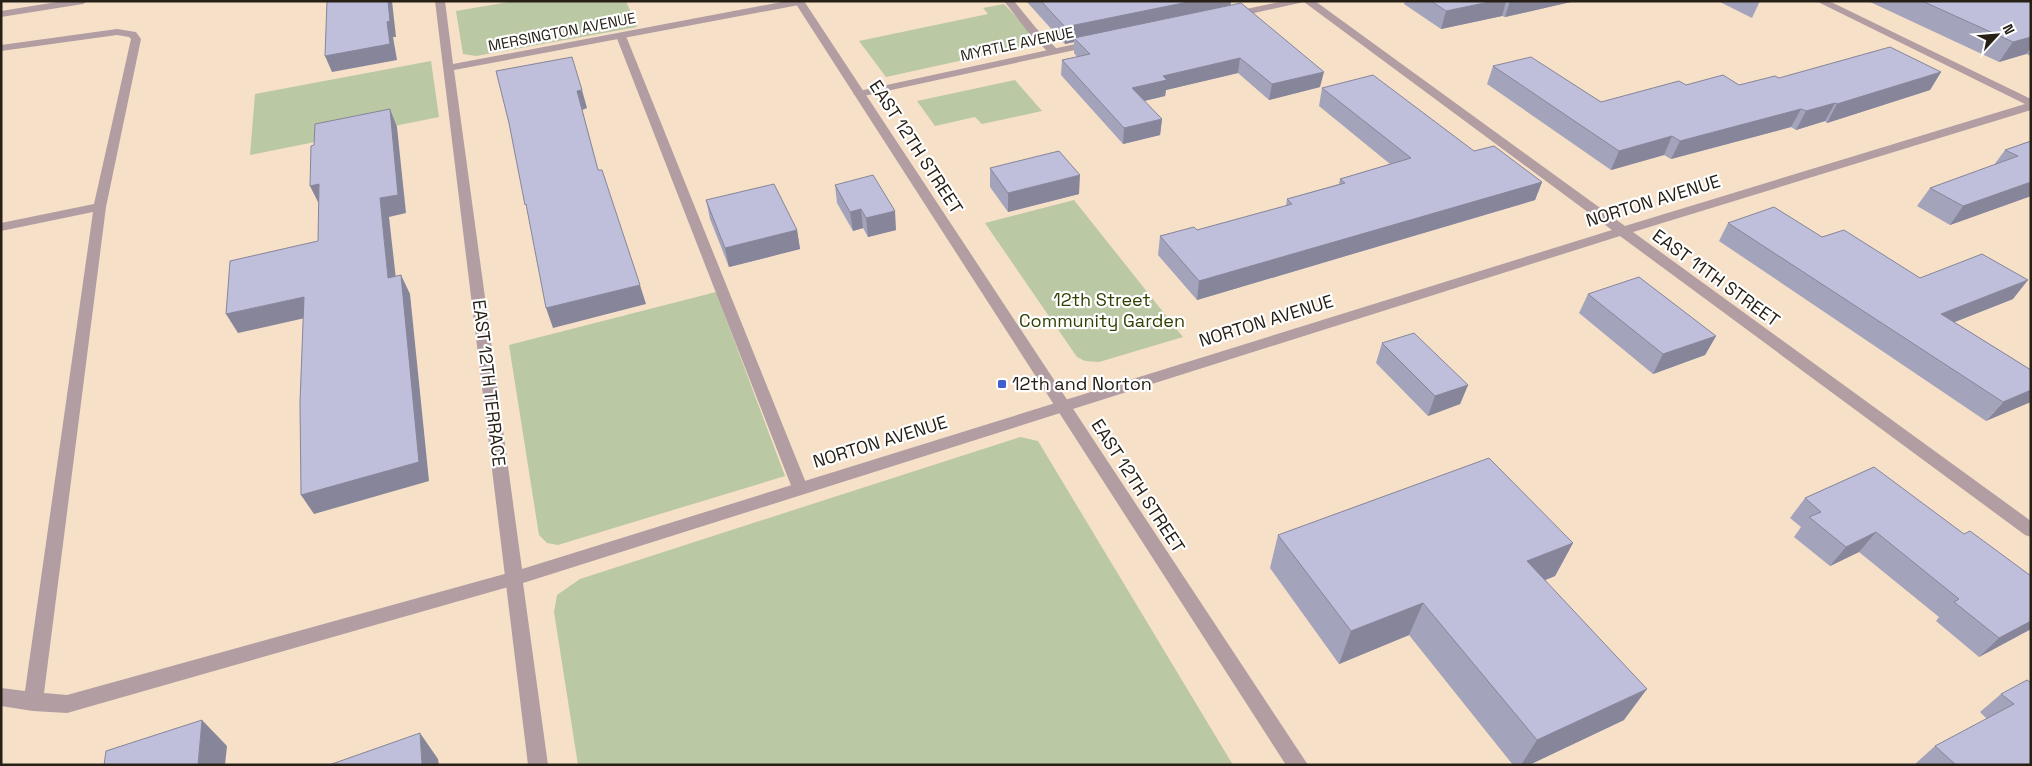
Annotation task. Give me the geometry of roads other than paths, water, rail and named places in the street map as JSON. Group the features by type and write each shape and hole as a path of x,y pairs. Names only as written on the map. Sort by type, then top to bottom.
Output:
{"street":[{"path":"1,14 83,1"},
{"name":"EAST 12TH TERRACE","path":"440,1 538,765"},
{"path":"1009,1 1032,30 1053,51"},
{"path":"1218,18 1299,1"},
{"name":"EAST 11TH STREET","path":"1308,1 1621,232 2031,530"},
{"path":"1821,1 2031,104"},
{"name":"MERSINGTON AVENUE","path":"448,68 799,2"},
{"name":"EAST 12TH STREET","path":"799,2 1298,765"},
{"path":"1,48 118,32 132,34 136,39 100,207 33,702"},
{"path":"621,36 800,488"},
{"name":"MYRTLE AVENUE","path":"859,94 1102,41"},
{"name":"NORTON AVENUE","path":"1,697 33,702 67,704 515,578 2031,104"},
{"path":"1,227 100,207"}],"place":[{"name":"12th and Norton","path":"1002,384"}],"park label":[{"name":"12th Street Community Garden","path":"1102,310"}]}
